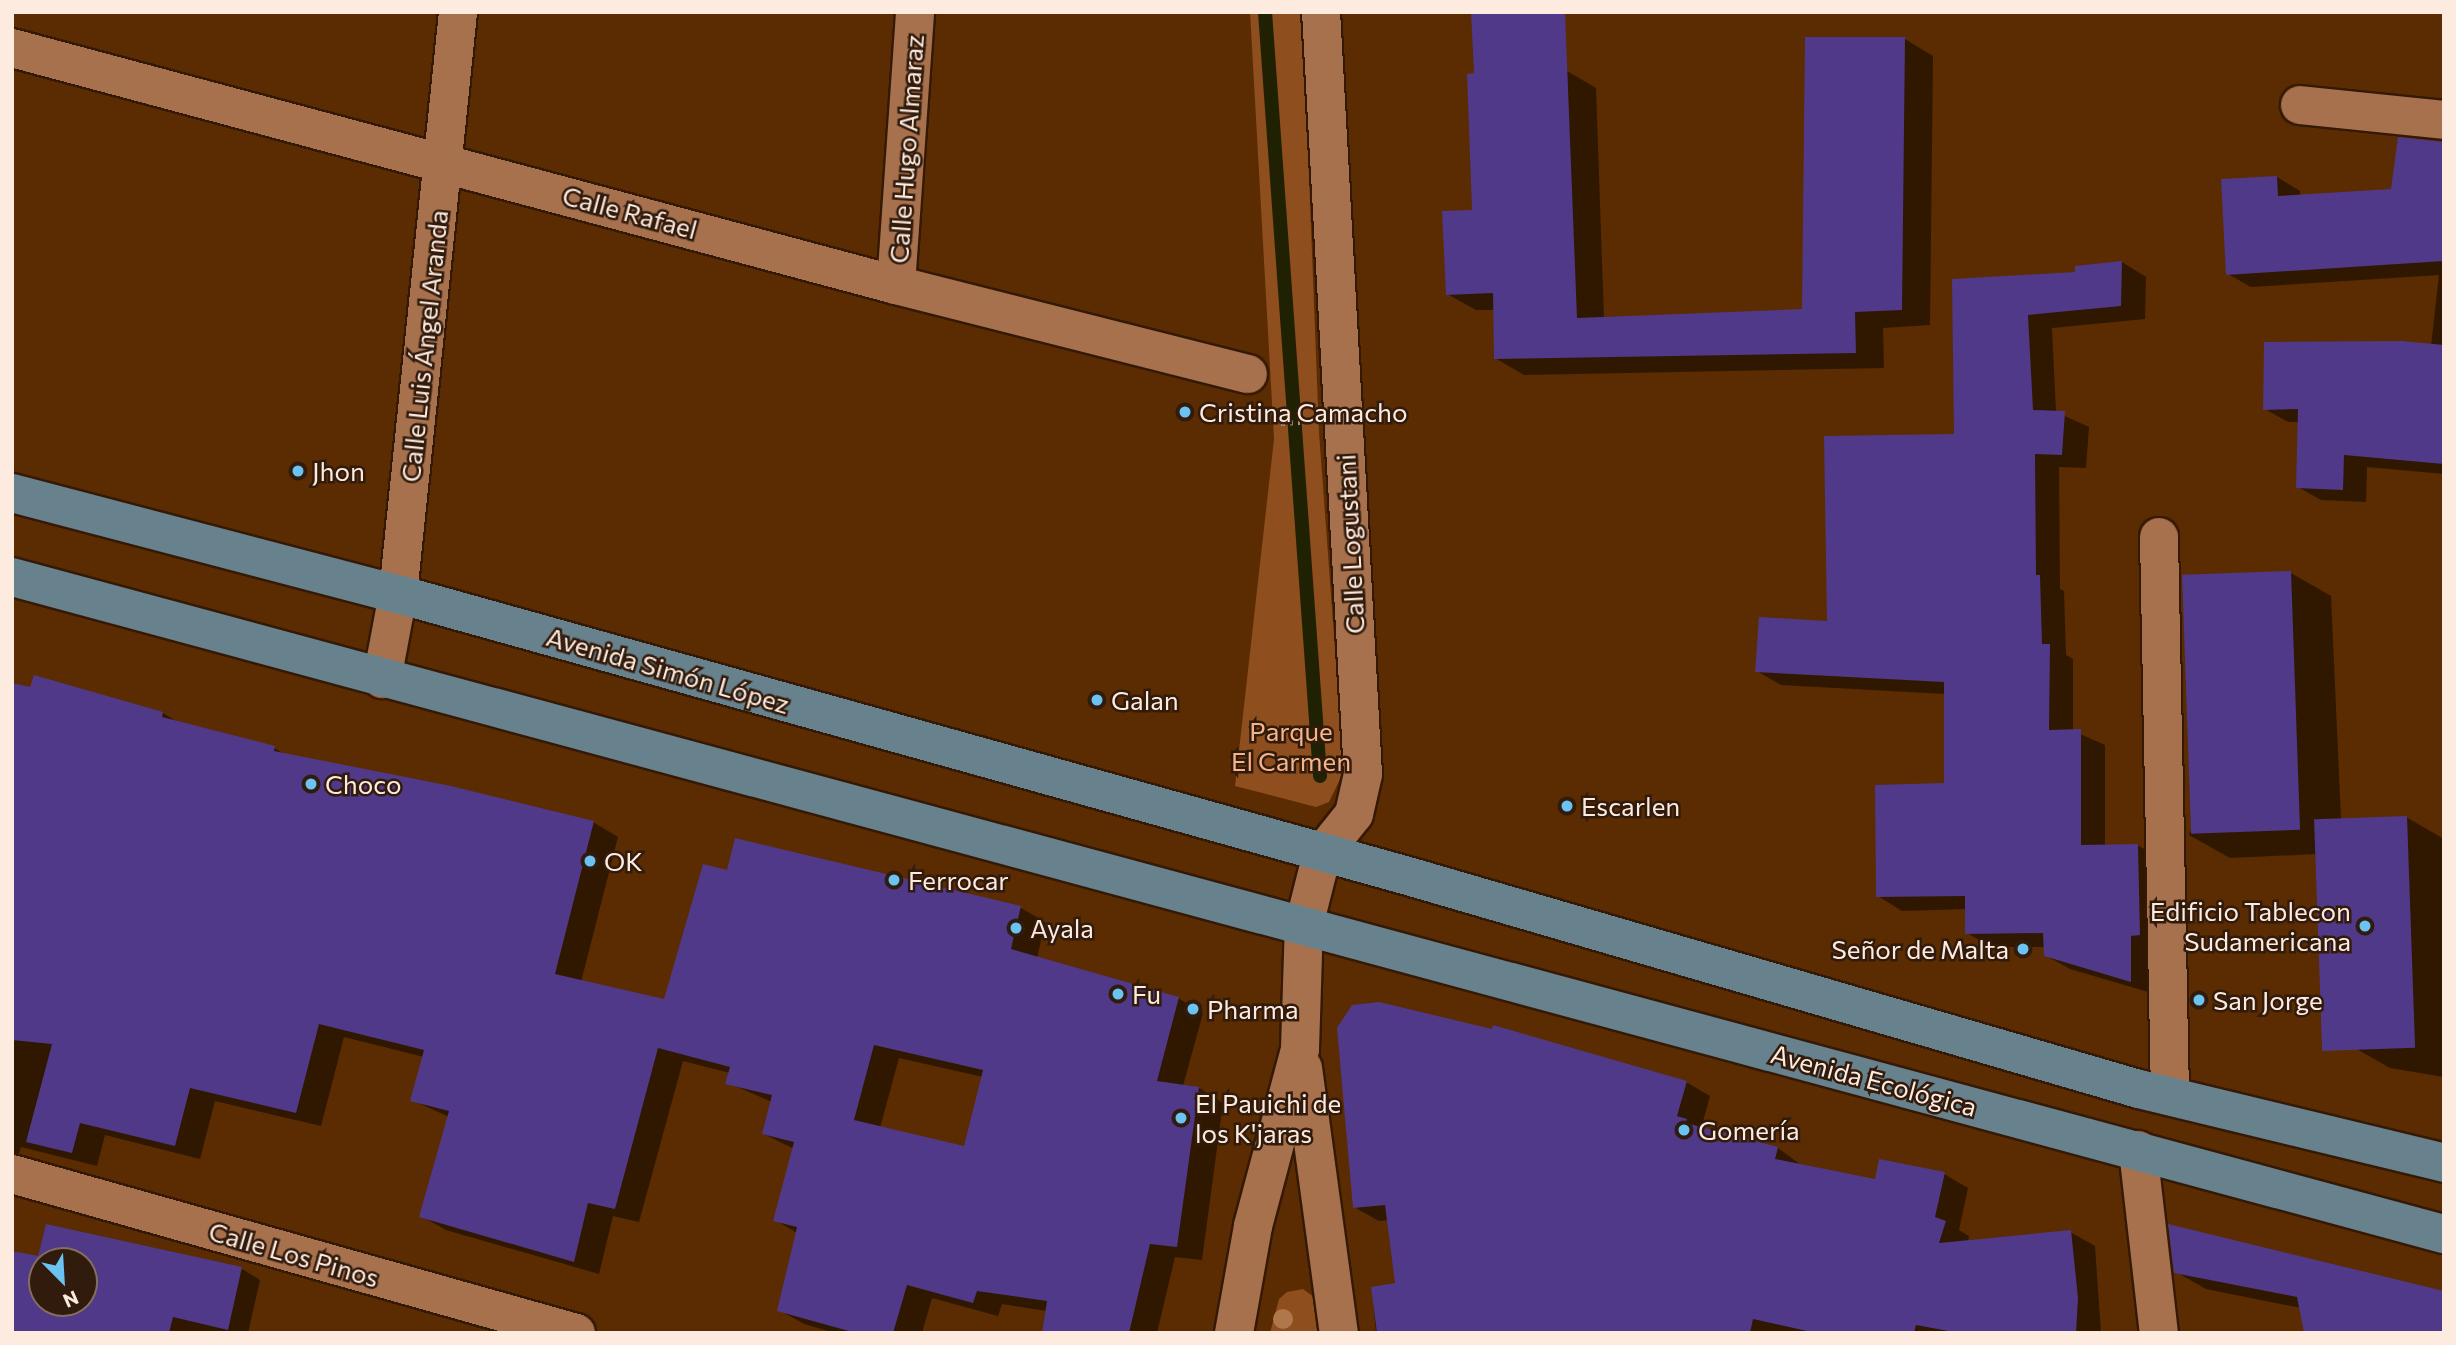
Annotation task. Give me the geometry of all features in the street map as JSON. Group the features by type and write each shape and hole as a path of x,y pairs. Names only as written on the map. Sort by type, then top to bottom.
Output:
{"main road":[{"name":"Avenida Simón López","path":"12,493 398,594 1322,853"},
{"path":"12,577 1304,925"},
{"path":"1322,853 2170,1096 2444,1163"},
{"name":"Avenida Ecológica","path":"1304,925 2444,1234"}],"street":[{"name":"Calle Luis Ángel Aranda","path":"383,679 398,594 458,12"},
{"name":"Calle Hugo Almaraz","path":"896,285 915,12"},
{"name":"Calle Logustani","path":"1321,12 1363,774 1354,814 1322,853"},
{"name":"Calle Rafael","path":"12,48 896,285 1248,374"},
{"path":"2300,105 2444,120"},
{"path":"2159,537 2170,1096"},
{"path":"1322,853 1304,925 1300,1049 1339,1333"},
{"path":"1234,1333 1253,1226 1300,1049"},
{"path":"2138,1150 2159,1333"},
{"name":"Calle Los Pinos","path":"12,1174 576,1333"}],"green space":[{"name":"Parque El Carmen","path":"1250,12 1301,12 1303,21 1319,432 1344,771 1329,802 1316,807 1235,786 1274,439"},
{"path":"1303,1289 1315,1298 1323,1333 1270,1333 1279,1299 1287,1292"}],"building":[{"path":"1471,12 1565,12 1577,318 1802,309 1805,37 1905,37 1902,310 1855,312 1856,353 1494,359 1493,293 1446,295 1442,211 1472,210 1467,74 1474,73"},
{"path":"2398,137 2444,142 2444,261 2226,275 2221,179 2277,176 2278,196 2391,189"},
{"path":"2122,261 2121,306 2028,315 2033,410 2065,411 2062,455 2035,454 2036,575 2040,575 2042,644 2050,644 2049,730 2081,729 2081,845 2138,844 2140,935 2131,936 2131,982 2044,956 2043,933 1965,934 1965,896 1876,897 1875,785 1944,783 1944,682 1755,672 1759,617 1827,621 1824,436 1954,434 1952,279 2075,272 2075,266"},
{"path":"2402,341 2444,345 2444,464 2344,455 2343,490 2296,488 2298,409 2263,410 2264,342"},
{"path":"2291,571 2300,830 2191,834 2182,575"},
{"path":"34,675 163,712 162,717 275,746 274,751 451,786 594,821 555,974 664,999 703,864 727,870 735,838 1021,906 1011,949 1179,997 1157,1081 1199,1087 1177,1247 1150,1244 1129,1333 1042,1333 1047,1301 977,1291 973,1303 907,1285 893,1333 856,1333 777,1311 797,1227 773,1221 794,1142 762,1134 772,1095 725,1084 730,1067 658,1048 615,1209 588,1203 574,1262 419,1217 449,1111 410,1101 424,1050 319,1024 296,1113 190,1088 175,1146 80,1123 72,1153 26,1142 52,1044 12,1040 12,683 30,687","holes":["874,1045 983,1070 964,1146 854,1120"]},
{"name":"Edificio Tablecon Sudamericana","path":"2407,816 2415,1048 2322,1051 2314,819"},
{"path":"1379,1002 1492,1029 1493,1025 1687,1081 1677,1116 1687,1119 1686,1123 1778,1147 1775,1159 1875,1179 1879,1159 1945,1172 1935,1217 1946,1221 1939,1243 2071,1230 2078,1298 2076,1333 1959,1333 1916,1325 1914,1333 1816,1333 1753,1319 1750,1333 1377,1333 1371,1287 1395,1283 1385,1205 1353,1208 1337,1028 1352,1005"},
{"path":"46,1224 242,1267 228,1330 173,1317 169,1333 12,1333 12,1251 28,1254 28,1317 98,1317 98,1247 40,1247"},
{"path":"2168,1224 2444,1291 2444,1333 2304,1333 2297,1297 2174,1273"}],"waterway":[{"path":"1265,12 1320,776"}],"place":[{"name":"Cristina Camacho","path":"1185,412"},
{"name":"Jhon","path":"298,471"},
{"name":"Galan","path":"1097,700"},
{"name":"Choco","path":"311,784"},
{"name":"Escarlen","path":"1567,806"},
{"name":"OK","path":"590,861"},
{"name":"Ferrocar","path":"894,880"},
{"name":"Edificio Tablecon Sudamericana","path":"2365,926"},
{"name":"Ayala","path":"1016,928"},
{"name":"Señor de Malta","path":"2023,949"},
{"name":"Fu","path":"1118,994"},
{"name":"San Jorge","path":"2199,1000"},
{"name":"Pharma","path":"1193,1009"},
{"name":"El Pauichi de los K'jaras","path":"1181,1118"},
{"name":"Gomería","path":"1684,1130"}]}
